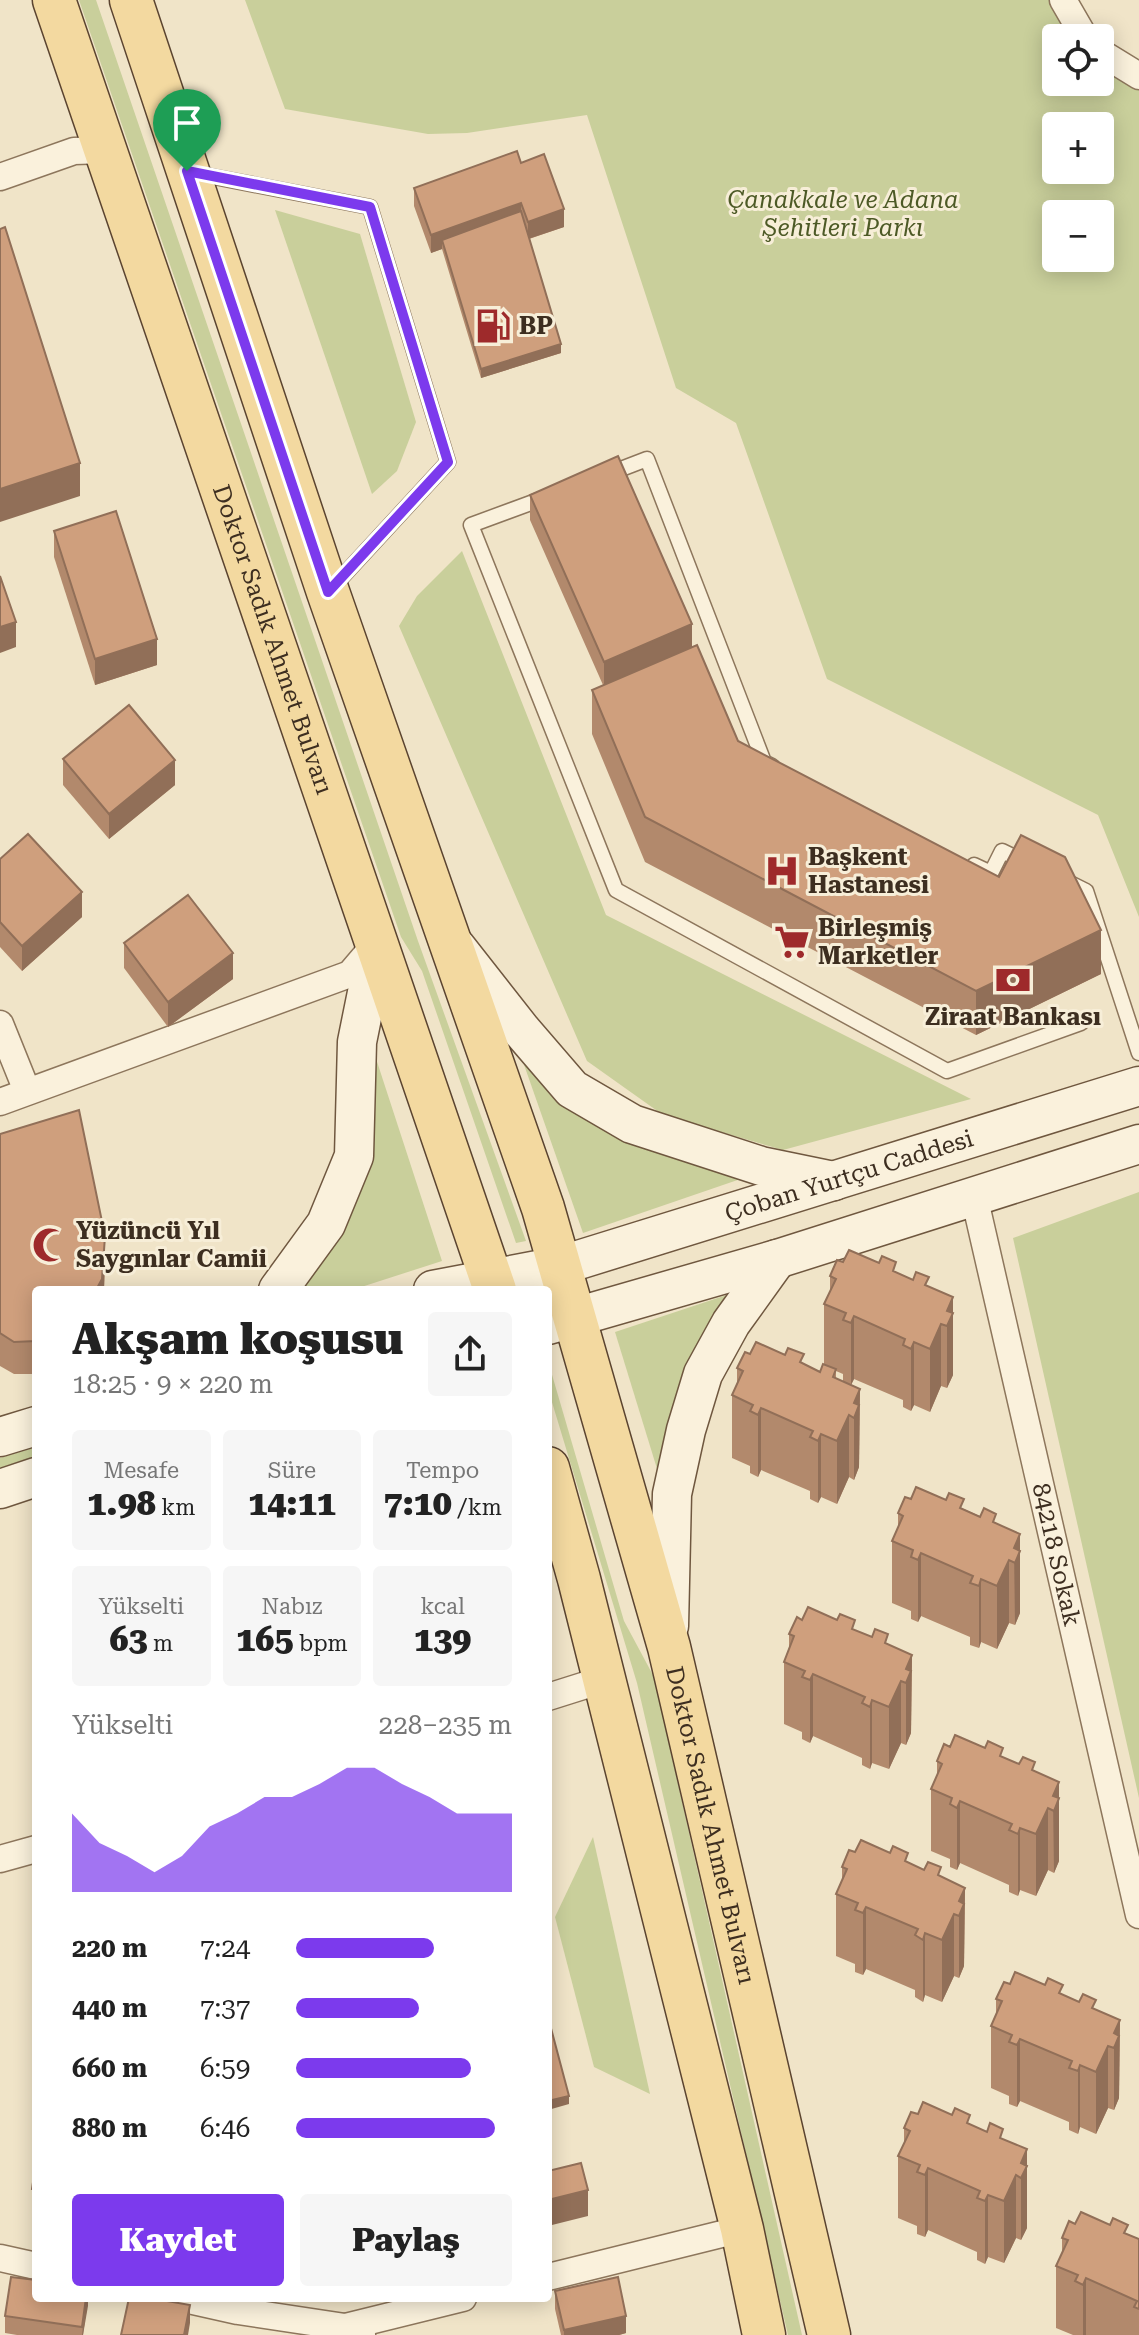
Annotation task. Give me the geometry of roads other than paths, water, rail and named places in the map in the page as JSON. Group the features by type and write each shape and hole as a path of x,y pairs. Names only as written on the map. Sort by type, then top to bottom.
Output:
{"main road":[{"name":"Doktor Sadık Ahmet Bulvarı","path":"54,0 493,1285"},
{"path":"131,0 328,592 543,1208 559,1266"},
{"path":"450,939 572,1089 632,1124 761,1166 836,1181"},
{"path":"281,1286 326,1224 354,1156 357,1042 377,943"},
{"name":"Çoban Yurtçu Caddesi","path":"493,1285 1139,1086"},
{"path":"560,1322 777,1259 1139,1144"},
{"path":"669,1647 672,1494 686,1430 703,1374 731,1323 777,1259"},
{"name":"Doktor Sadık Ahmet Bulvarı","path":"559,1266 560,1322 669,1647 829,2335"},
{"path":"0,1437 32,1427"},
{"path":"0,1489 32,1478"},
{"path":"552,1492 564,1566 605,1679 742,2229 764,2335"}],"street":[{"path":"1063,0 1077,24"},
{"path":"1114,61 1139,76"},
{"path":"0,177 74,151 105,150"},
{"path":"0,1102 350,974 377,943"},
{"path":"0,1024 27,1091"},
{"name":"84218 Sokak","path":"974,1196 1139,1915"},
{"path":"552,1696 605,1679"},
{"path":"0,1859 32,1850"},
{"path":"552,2276 742,2229"},
{"path":"0,2258 32,2265"},
{"path":"193,2302 237,2315 354,2331 450,2302"}],"lane":[{"path":"187,171 370,207 448,462 328,592"},
{"path":"588,481 647,459 764,762 792,775"},
{"path":"559,492 471,525 616,890 947,1071 1081,1023"},
{"path":"963,859 991,873 1002,851 1086,891 1139,1053"}],"place":[{"name":"BP","path":"493,326"},
{"name":"Başkent Hastanesi","path":"782,871"},
{"name":"Birleşmiş Marketler","path":"792,942"},
{"name":"Ziraat Bankası","path":"1013,980"},
{"name":"Yüzüncü Yıl Saygınlar Camii","path":"50,1245"}],"park label":[{"name":"Çanakkale ve Adana Şehitleri Parkı","path":"843,214"}]}
